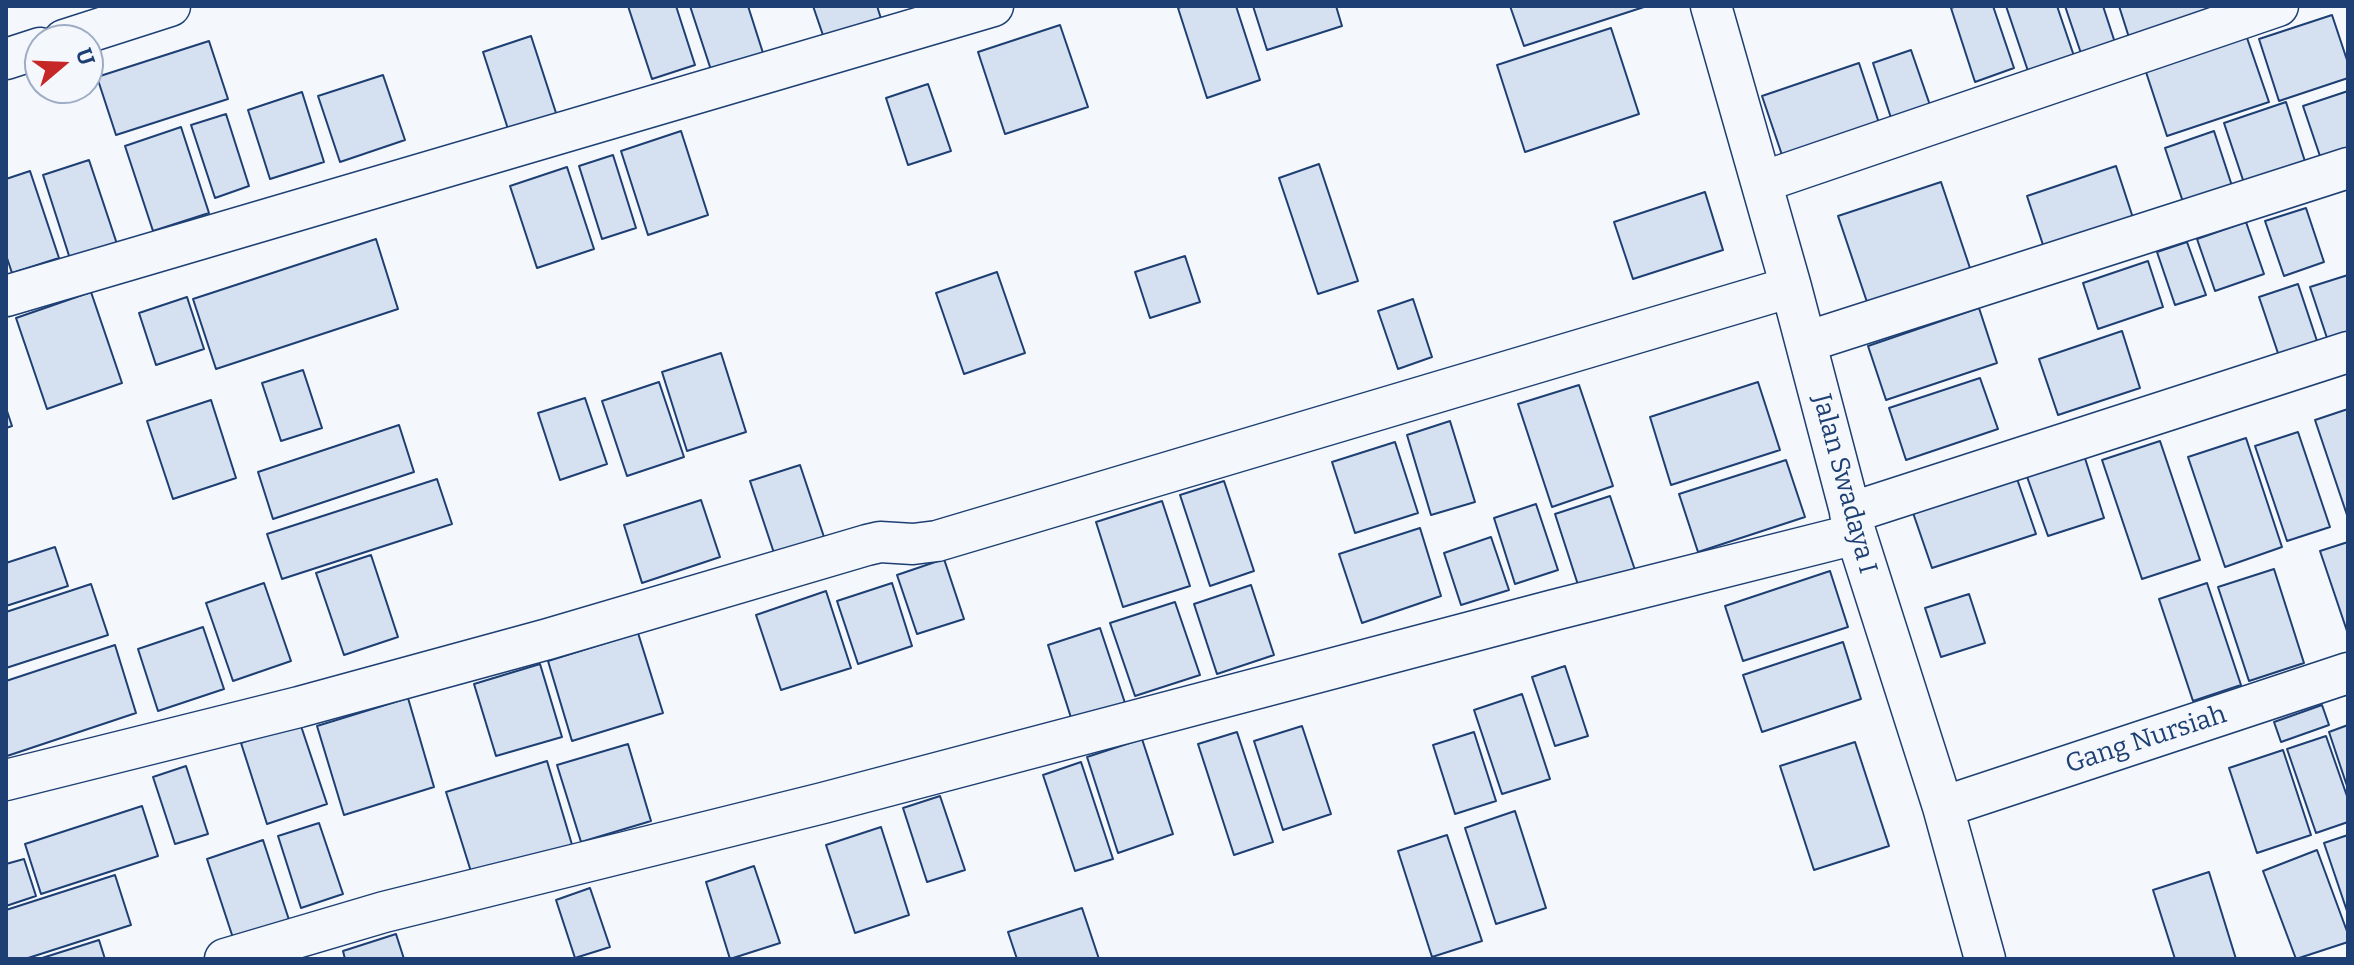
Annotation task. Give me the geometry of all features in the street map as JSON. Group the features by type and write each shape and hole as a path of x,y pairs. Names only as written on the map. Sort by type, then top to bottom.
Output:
{"street":[{"path":"104,27 170,6"},
{"path":"6,296 993,6"},
{"name":"Jalan Swadaya I","path":"1711,6 1791,287 1853,524 1943,807 1985,959"},
{"path":"1762,182 2278,6"},
{"path":"1806,342 2348,168"},
{"path":"6,780 299,707 533,643 867,545 937,541 1791,287"},
{"path":"225,959 384,912 823,803 1554,610 1853,524 2348,352"},
{"name":"Gang Nursiah","path":"1943,807 2348,673"}],"building":[{"path":"628,6 676,6 695,65 652,79"},
{"path":"690,6 748,6 763,53 711,70"},
{"path":"813,6 877,6 883,25 826,44"},
{"path":"1236,6 1260,80 1207,98 1178,8"},
{"path":"1253,6 1336,6 1342,26 1267,50"},
{"path":"1510,6 1647,6 1524,46"},
{"path":"1993,6 2014,68 1975,82 1951,8"},
{"path":"2006,6 2057,6 2075,59 2029,74"},
{"path":"2065,6 2103,6 2120,58 2086,68"},
{"path":"2119,6 2205,6 2211,24 2133,50"},
{"path":"2332,15 2348,63 2348,78 2279,101 2259,39"},
{"path":"1060,25 1088,107 1005,134 978,52"},
{"path":"1611,28 1639,114 1525,152 1497,65"},
{"path":"2246,35 2269,102 2167,136 2145,69"},
{"path":"531,36 557,116 509,132 483,52"},
{"path":"209,41 228,99 116,135 104,98 104,75"},
{"path":"1911,50 1932,111 1893,124 1873,63"},
{"path":"1859,63 1880,126 1783,158 1762,96"},
{"path":"383,75 405,140 340,162 318,96"},
{"path":"928,84 951,151 908,165 886,98"},
{"path":"2348,91 2348,157 2323,165 2303,106"},
{"path":"302,92 324,162 270,179 248,110"},
{"path":"2286,102 2309,174 2248,195 2224,123"},
{"path":"226,114 249,186 215,198 191,125"},
{"path":"181,127 209,213 153,231 125,146"},
{"path":"681,131 708,215 648,235 621,151"},
{"path":"2214,131 2235,195 2186,211 2165,148"},
{"path":"613,155 636,228 602,239 579,166"},
{"path":"89,160 119,250 72,265 43,175"},
{"path":"1319,164 1358,281 1318,294 1279,178"},
{"path":"2116,166 2134,221 2045,251 2027,196"},
{"path":"567,167 594,249 537,268 510,186"},
{"path":"30,171 59,258 12,273 6,255 6,179"},
{"path":"1941,182 1972,274 1869,308 1838,216"},
{"path":"1705,192 1723,250 1633,279 1614,222"},
{"path":"2306,208 2324,262 2284,276 2265,221"},
{"path":"2246,222 2264,274 2215,291 2197,239"},
{"path":"376,239 398,309 216,369 193,299"},
{"path":"2187,242 2206,295 2175,305 2157,252"},
{"path":"1185,256 1200,302 1150,318 1135,272"},
{"path":"2148,261 2163,307 2098,329 2083,283"},
{"path":"997,272 1025,353 964,374 936,293"},
{"path":"2348,275 2348,341 2330,347 2310,287"},
{"path":"2298,284 2321,353 2282,365 2259,297"},
{"path":"91,292 122,383 47,409 16,318"},
{"path":"187,297 204,349 156,365 139,313"},
{"path":"1413,299 1432,357 1398,369 1378,311"},
{"path":"1979,308 1997,363 1886,400 1868,346"},
{"path":"2122,331 2140,388 2058,415 2039,359"},
{"path":"721,353 746,432 687,451 662,372"},
{"path":"303,370 322,428 281,441 262,383"},
{"path":"1980,378 1998,429 1906,460 1889,408"},
{"path":"659,382 684,457 627,476 602,401"},
{"path":"1758,382 1780,450 1671,485 1650,417"},
{"path":"1579,385 1613,486 1552,507 1518,404"},
{"path":"585,398 607,464 560,480 538,413"},
{"path":"211,400 236,478 173,499 147,421"},
{"path":"6,408 12,426 6,428"},
{"path":"2348,409 2348,518 2315,420"},
{"path":"1450,421 1475,502 1431,515 1407,435"},
{"path":"399,425 414,472 273,519 258,472"},
{"path":"2298,432 2330,527 2287,541 2255,446"},
{"path":"2246,438 2282,547 2225,567 2188,457"},
{"path":"2160,441 2200,560 2142,579 2102,460"},
{"path":"1395,442 1418,513 1355,533 1332,462"},
{"path":"2083,452 2104,518 2048,536 2025,471"},
{"path":"1786,460 1805,517 1698,552 1679,494"},
{"path":"800,465 826,543 776,559 750,481"},
{"path":"2015,473 2036,534 1932,568 1911,507"},
{"path":"437,479 452,524 282,579 267,534"},
{"path":"1224,481 1254,571 1210,586 1180,495"},
{"path":"1610,496 1636,573 1580,591 1555,514"},
{"path":"701,500 720,557 642,583 624,525"},
{"path":"1162,501 1190,586 1123,607 1096,522"},
{"path":"1536,504 1558,570 1515,584 1494,518"},
{"path":"1420,528 1441,596 1362,623 1339,554"},
{"path":"1491,537 1509,590 1461,605 1444,553"},
{"path":"2348,542 2348,634 2320,551"},
{"path":"55,547 68,586 6,606 6,563"},
{"path":"371,555 398,637 344,655 316,573"},
{"path":"944,559 964,619 917,634 897,575"},
{"path":"2274,569 2304,663 2249,681 2218,587"},
{"path":"1830,571 1848,627 1743,661 1725,606"},
{"path":"264,583 291,661 233,681 206,603"},
{"path":"892,583 912,646 858,664 837,601"},
{"path":"2207,583 2241,685 2193,701 2159,599"},
{"path":"91,584 108,635 6,668 6,612"},
{"path":"1251,585 1274,655 1217,674 1194,604"},
{"path":"826,591 851,668 781,690 756,615"},
{"path":"1969,594 1985,643 1941,657 1925,608"},
{"path":"1175,602 1200,675 1135,696 1110,623"},
{"path":"203,627 224,689 158,711 138,649"},
{"path":"1100,628 1126,706 1073,724 1048,645"},
{"path":"638,633 663,713 572,741 548,661"},
{"path":"1843,642 1861,699 1762,732 1743,675"},
{"path":"115,645 136,713 7,756 6,681"},
{"path":"540,664 562,737 496,756 474,684"},
{"path":"1565,666 1588,736 1555,746 1532,677"},
{"path":"1522,694 1550,779 1502,794 1474,710"},
{"path":"408,698 434,787 344,815 317,726"},
{"path":"2322,705 2329,725 2281,742 2274,722"},
{"path":"300,723 327,804 267,824 241,743"},
{"path":"2348,725 2348,789 2329,732"},
{"path":"1302,726 1331,814 1283,830 1254,741"},
{"path":"1237,732 1273,842 1234,855 1198,744"},
{"path":"1474,732 1496,801 1455,814 1433,745"},
{"path":"2326,736 2348,799 2348,822 2316,833 2287,749"},
{"path":"1142,739 1173,834 1118,853 1087,757"},
{"path":"1855,742 1889,846 1814,870 1780,766"},
{"path":"628,744 651,821 581,842 557,765"},
{"path":"2283,750 2311,835 2257,853 2229,768"},
{"path":"547,761 573,848 473,878 446,792"},
{"path":"1081,762 1113,859 1075,871 1043,775"},
{"path":"186,766 208,834 175,844 153,777"},
{"path":"940,796 965,870 927,882 903,808"},
{"path":"142,806 158,856 41,894 25,844"},
{"path":"1515,811 1546,908 1496,924 1465,828"},
{"path":"319,823 343,894 301,908 278,836"},
{"path":"881,827 909,915 855,933 826,845"},
{"path":"1447,835 1482,941 1432,957 1398,851"},
{"path":"2348,835 2348,914 2324,843"},
{"path":"263,840 291,926 235,944 207,859"},
{"path":"2317,850 2348,934 2348,942 2296,959 2263,871"},
{"path":"24,859 36,896 6,906 6,864"},
{"path":"754,866 780,943 730,959 706,882"},
{"path":"2209,872 2236,959 2175,959 2153,890"},
{"path":"115,875 131,925 25,959 6,959 6,910"},
{"path":"590,888 610,947 575,958 556,900"},
{"path":"1082,908 1099,959 1017,959 1008,932"},
{"path":"396,934 404,959 345,959 343,951"},
{"path":"99,940 105,959 39,959"}]}
